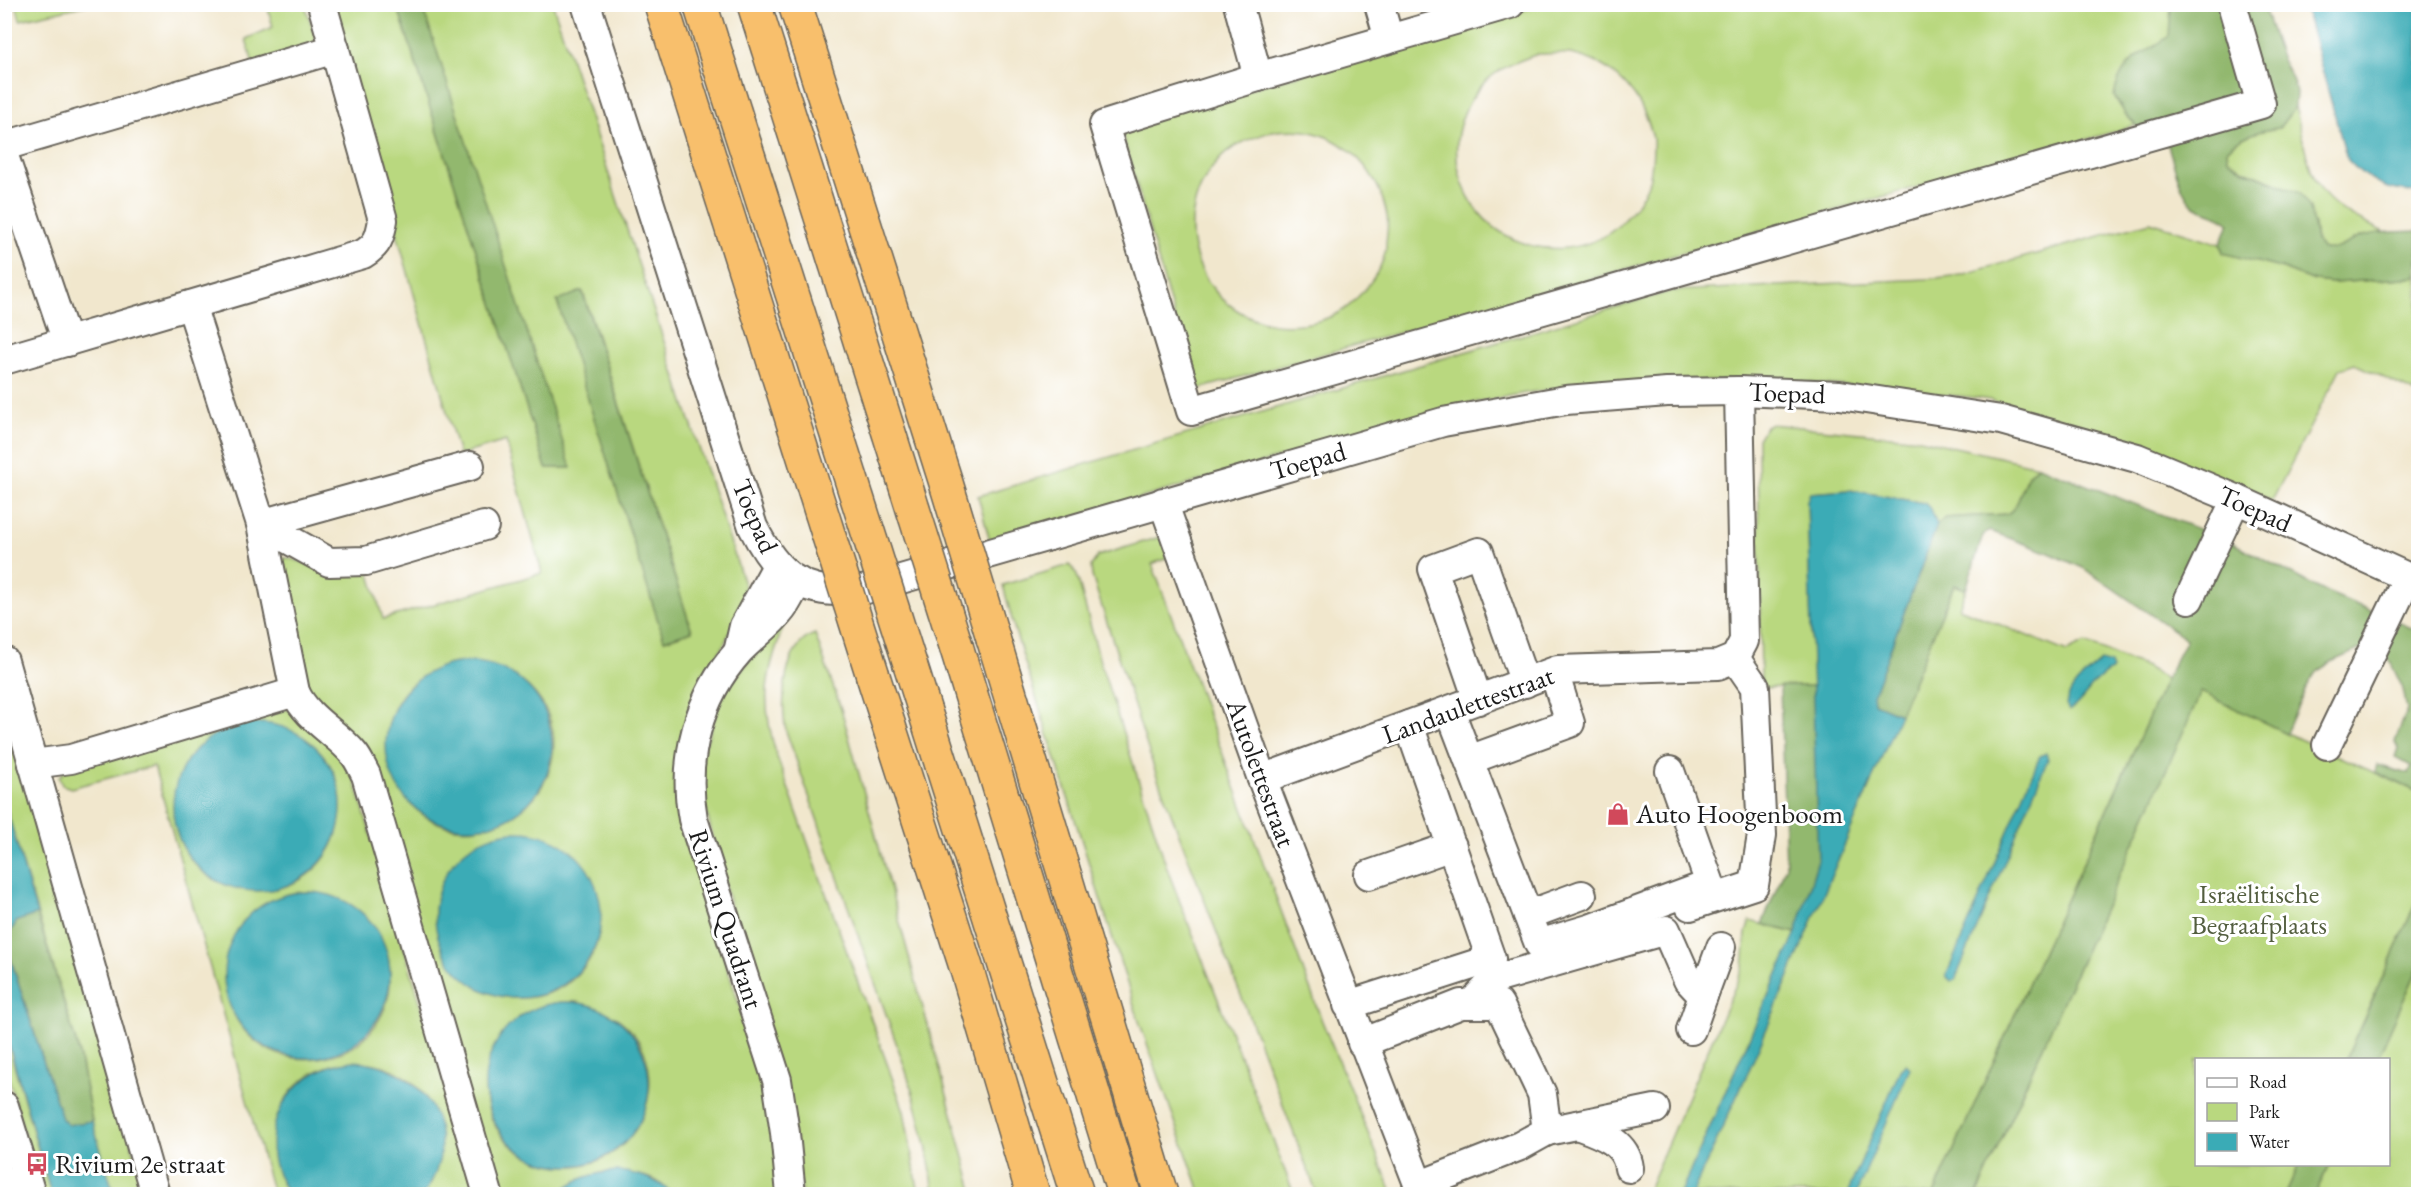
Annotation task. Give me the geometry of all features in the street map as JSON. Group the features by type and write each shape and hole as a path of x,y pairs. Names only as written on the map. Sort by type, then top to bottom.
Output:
{"highway":[{"path":"661,4 967,970 1033,1194"},
{"path":"700,4 1077,1194"},
{"path":"754,4 957,649 1124,1194"},
{"path":"795,4 993,638 1161,1194"},
{"path":"1078,916 1102,961 1183,1194"}],"street":[{"path":"4,360 363,254 375,247 380,237 383,220 322,4"},
{"name":"Toepad","path":"586,4 753,527 769,556 787,573 822,589 863,590 1443,422 1566,400 1667,392 1739,391 1840,395 2001,420 2137,458 2236,499 2413,579"},
{"path":"1238,4 1258,77"},
{"path":"1379,4 1389,39"},
{"path":"1510,4 1258,77 1104,125 1191,411 2260,104 2232,4"},
{"path":"4,146 335,49"},
{"path":"4,156 67,342"},
{"path":"191,305 261,524 296,692 300,701 316,720 354,754 366,775 488,1194"},
{"path":"1589,929 1605,935 1754,885 1762,835 1755,687 1734,658 1744,641 1739,391"},
{"path":"261,524 470,466"},
{"path":"2189,599 2236,499"},
{"name":"Autolettestraat","path":"1163,502 1262,779 1420,1190 1520,1146 1547,1131 1655,1109"},
{"path":"261,524 329,562 366,561 484,526"},
{"path":"1478,700 1433,569 1479,552 1525,683"},
{"name":"Rivium Quadrant","path":"787,573 744,626 738,652 700,714 690,765 690,802 698,837 777,1080 791,1194"},
{"path":"2327,745 2413,579"},
{"name":"Landaulettestraat","path":"1262,779 1554,672 1718,665 1734,658"},
{"path":"4,661 155,1194"},
{"path":"1470,760 1570,723 1554,672"},
{"path":"33,764 71,759 296,692"},
{"path":"1450,711 1539,944 1589,929 1710,884 1670,771"},
{"path":"1348,1005 1491,959 1409,726"},
{"path":"1369,875 1452,846"},
{"path":"1528,915 1582,895"},
{"path":"1471,1004 1496,979 1666,930 1688,980 1702,996"},
{"path":"1691,1030 1721,947"},
{"path":"1362,1043 1461,1004 1499,1004 1542,1094 1547,1131"},
{"path":"4,1106 31,1194"},
{"path":"1577,1125 1604,1135 1618,1145 1628,1161 1629,1168"},
{"path":"4,1181 8,1194"}],"green space":[{"path":"16,4 87,4 87,5 20,20"},
{"path":"267,5 305,5 318,45 253,64 246,39 273,27"},
{"path":"333,5 397,5 546,468 570,468 422,5 553,5 745,587 747,598 724,644 700,684 680,745 677,813 769,1096 780,1194 673,1194 657,1181 644,1176 603,1172 576,1181 558,1194 492,1194 369,763 309,699 275,559 288,558 337,572 368,567 383,619 542,573 506,441 459,455","holes":["583,292 692,631 665,640 557,301","461,662 483,664 504,670 536,695 547,711 553,731 553,752 544,782 534,798 521,810 497,823 458,828 427,817 404,795 390,765 388,733 398,702 422,677","525,833 559,845 582,865 596,891 600,919 595,947 581,971 557,989 525,998 495,995 477,987 464,977 447,958 440,942 435,920 437,900 443,881 453,865 467,851 484,841 504,835","578,1002 610,1015 620,1020 635,1035 644,1052 649,1071 649,1090 645,1110 637,1127 625,1143 595,1162 579,1166 556,1166 516,1150 496,1127 486,1100 487,1071 497,1044 516,1021 543,1006"]},
{"path":"397,5 422,5 571,468 546,468"},
{"path":"1542,5 2221,5 2202,107 1195,390 1120,126","holes":["1538,54 1570,54 1586,58 1613,73 1625,84 1642,109 1653,139 1650,179 1635,207 1608,234 1595,241 1574,247 1535,246 1507,236 1484,218 1468,195 1458,168 1457,140 1465,111 1483,84 1502,69","1301,130 1335,141 1360,160 1369,172 1383,200 1388,228 1385,255 1379,270 1354,301 1343,310 1323,320 1302,324 1269,323 1241,313 1219,295 1203,272 1194,245 1192,217 1200,188 1218,161 1236,146 1273,131"]},
{"path":"2171,5 2263,5 2282,61 2292,78 2296,93 2295,107 2279,128 2251,134 2232,145 2227,150 2228,159 2244,170 2300,193 2310,208 2316,241 2323,249 2337,248 2372,234 2418,231 2418,277 2333,283 2314,281 2280,268 2223,253 2221,244 2229,223 2195,206 2190,201 2178,178 2168,145 2154,144 2126,115 2114,96 2117,83 2127,66 2169,36"},
{"path":"2295,107 2312,171 2324,193 2345,211 2386,233 2358,238 2336,250 2323,249 2316,241 2314,224 2275,182 2244,170 2228,159 2227,150 2232,145 2251,134 2279,128"},
{"path":"2150,222 2221,244 2223,253 2280,268 2314,281 2333,283 2418,277 2418,394 2355,364 2340,369 2272,501 2121,438 1990,400 1767,379 1578,386 1456,406 990,542 978,496 1671,291 1928,279 1961,275"},
{"path":"582,291 692,631 664,640 557,301"},
{"path":"1770,424 1920,439 2038,466 2027,477 2017,504 2007,514 1945,518 1937,525 1931,509 1924,503 1850,490 1810,493 1807,501 1813,686 1761,688 1758,439 1766,426"},
{"path":"2038,466 2231,542 2322,590 2381,615 2365,647 2333,661 2316,672 2306,688 2286,733 2201,692 1977,1194 1934,1194 2186,639 2083,568 1990,531 1983,535 1966,589 1954,585 1900,714 1874,703 1873,695 1937,525 1945,518 2007,514 2017,504 2027,477"},
{"path":"1160,537 1170,557 1152,564 1322,1021 1393,1194 1317,1194 1156,774 1092,576 1091,566 1098,556"},
{"path":"1069,565 1076,572 1101,665 1169,874 1294,1194 1201,1194 1140,1024 1015,631 1003,585"},
{"path":"1954,585 1966,589 1959,608 2067,652 2085,643 2148,668 2166,679 1934,1194 1692,1194 1753,1061"},
{"path":"783,618 784,624 772,660 767,690 768,720 772,737 777,757 904,1111 919,1194 803,1194 706,810 700,780 702,754 724,692"},
{"path":"2398,622 2418,631 2418,792 2375,772 2377,765 2408,774 2412,766 2395,757 2398,748 2395,742 2407,710 2403,689 2387,655 2389,640"},
{"path":"815,634 842,712 974,1194 934,1194 922,1129 904,1065 786,731 784,691 790,662 796,649 804,640"},
{"path":"1780,686 1813,686 1820,847 1796,933 1762,924 1786,866"},
{"name":"Israëlitische Begraafplaats","path":"2201,691 2286,733 2418,792 2418,898 2346,1058 2195,1058 2195,1166 2299,1166 2286,1194 1977,1194"},
{"path":"287,709 301,717 349,761 477,1194 424,1194 434,1172 439,1150 438,1128 432,1108 420,1090 404,1076 384,1066 359,1062 323,1068 304,1079 288,1095 279,1115 275,1148 280,1179 289,1194 273,1194 154,766 71,788 62,785 59,777 67,769","holes":["262,723 300,735 325,757 338,786 340,817 331,846 313,871 285,887 248,890 214,880 191,859 177,833 174,803 181,773 198,748 225,730","298,892 336,898 364,915 382,940 390,969 388,999 375,1026 352,1047 319,1058 282,1055 254,1040 235,1016 226,987 227,956 239,928 263,905"]},
{"path":"4,712 146,1194 114,1194 92,1121 78,1049 5,804"},
{"path":"2418,898 2418,968 2377,1058 2346,1058"},
{"path":"37,914 78,1049 92,1121 68,1125 62,1119 5,940 17,921"},
{"path":"1750,921 1796,933 1680,1194 1646,1194 1743,968 1746,933"},
{"path":"2418,968 2418,1194 2315,1194 2329,1166 2390,1166 2390,1058 2377,1058"},
{"path":"4,1030 51,1194 41,1194 5,1065"},
{"path":"2299,1166 2329,1166 2315,1194 2286,1194"}],"water":[{"path":"2304,5 2418,5 2418,192 2396,190 2378,184 2362,174 2347,159"},
{"path":"1850,490 1924,503 1931,509 1937,525 1873,695 1874,703 1900,714 1753,1061 1692,1194 1680,1194 1796,933 1818,860 1807,501 1810,493"},
{"path":"2101,661 2110,664 2112,670 2069,711 2066,705 2071,692 2079,680"},
{"path":"469,662 485,663 501,668 528,686 546,713 551,729 551,761 546,777 528,804 501,822 485,827 469,828 453,827 437,822 410,804 392,777 387,761 386,745 387,729 392,713 410,686 437,668 453,663"},
{"path":"257,723 289,730 304,737 316,748 327,760 334,775 341,807 334,839 327,854 316,866 304,877 289,884 257,891 225,884 210,877 198,866 187,854 180,839 173,807 180,775 187,760 198,748 210,737 225,730"},
{"path":"2046,753 2048,759 1955,980 1951,981 1946,976 2040,756"},
{"path":"5,804 37,914 17,921 5,940"},
{"path":"518,832 550,839 577,856 594,883 601,915 594,947 577,974 550,991 518,998 486,991 459,974 442,947 435,915 442,883 459,856 486,839"},
{"path":"307,892 323,893 339,898 366,916 384,943 389,959 389,991 384,1007 366,1034 339,1052 323,1057 307,1058 291,1057 275,1052 248,1034 230,1007 225,991 224,975 225,959 230,943 248,916 275,898 291,893"},
{"path":"5,940 62,1119 68,1125 92,1121 114,1194 51,1194 5,1030"},
{"path":"567,1002 583,1003 599,1008 613,1015 625,1026 636,1038 643,1052 648,1068 648,1100 643,1116 636,1130 625,1142 613,1153 599,1160 583,1165 567,1166 551,1165 535,1160 521,1153 509,1142 498,1130 491,1116 486,1100 485,1084 486,1068 491,1052 498,1038 509,1026 521,1015 535,1008 551,1003"},
{"path":"353,1061 378,1065 400,1074 418,1088 431,1106 439,1126 441,1148 436,1171 424,1194 289,1194 277,1172 272,1151 274,1129 280,1109 292,1091 309,1077 329,1066"},
{"path":"1906,1064 1910,1068 1856,1194 1847,1194 1900,1070"},
{"path":"617,1171 647,1178 673,1194 558,1194 585,1177"}],"place":[{"name":"Auto Hoogenboom","path":"1618,814"},
{"name":"Rivium 2e straat","path":"37,1164"}]}
